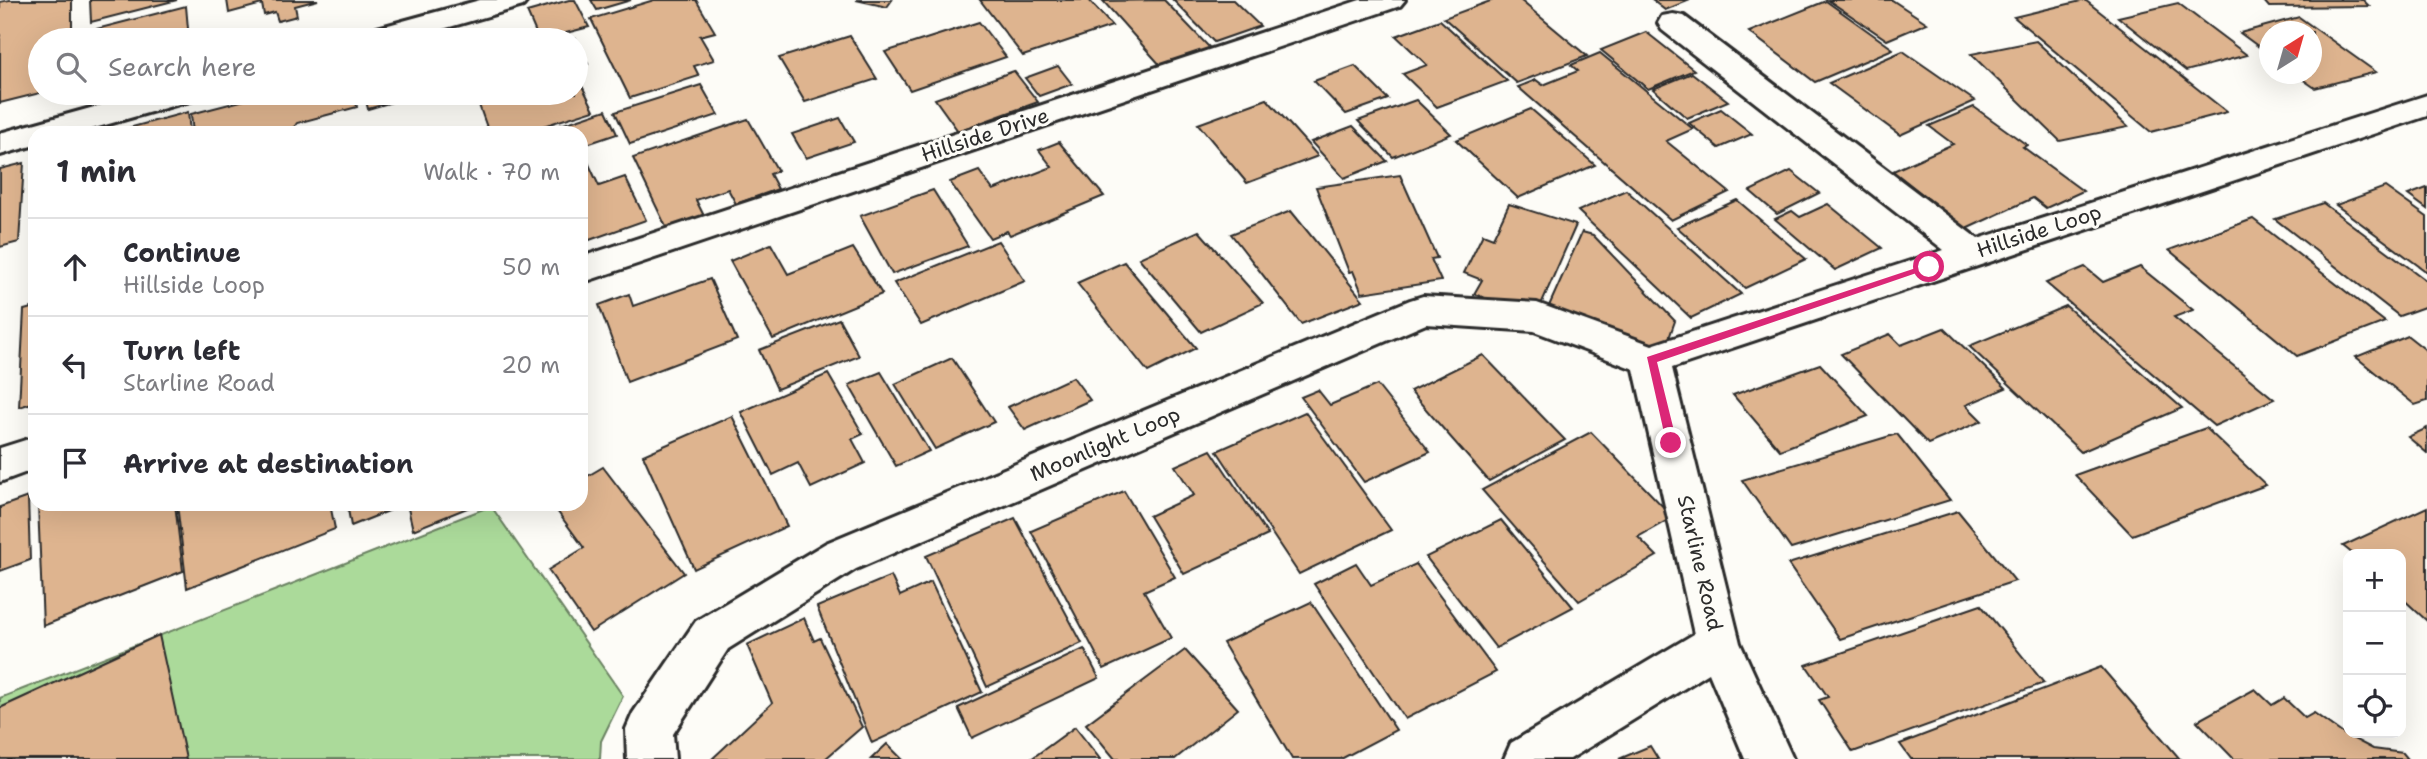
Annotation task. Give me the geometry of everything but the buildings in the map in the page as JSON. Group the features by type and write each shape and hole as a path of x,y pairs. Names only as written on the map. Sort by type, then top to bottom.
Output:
{"street":[{"path":"413,28 513,0"},
{"name":"Hillside Drive","path":"588,269 1390,0"},
{"path":"1673,23 1972,253"},
{"path":"62,126 138,105"},
{"name":"Hillside Loop","path":"1651,360 2427,105"},
{"path":"0,144 28,136"},
{"name":"Moonlight Loop","path":"651,759 649,729 712,635 841,556 1423,310 1537,317 1651,360"},
{"name":"Starline Road","path":"1651,360 1718,643 1769,759"},
{"path":"0,465 28,455"},
{"path":"1528,759 1718,643"}],"green space":[{"path":"478,511 494,511 623,696 601,741 600,759 0,759 0,698"}],"route":[{"path":"1671,443 1651,360 1929,267"}]}
